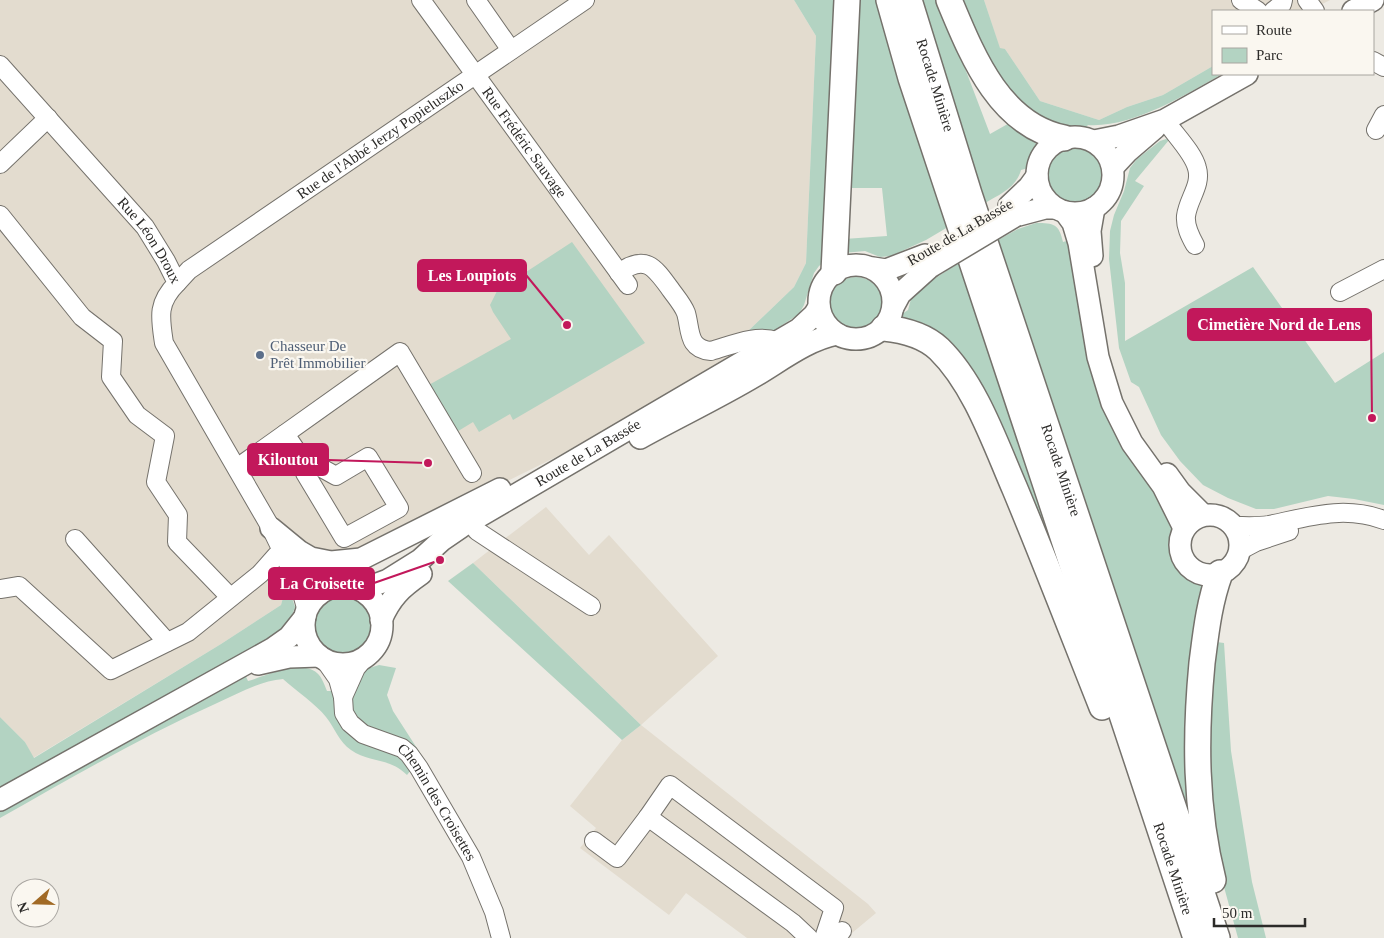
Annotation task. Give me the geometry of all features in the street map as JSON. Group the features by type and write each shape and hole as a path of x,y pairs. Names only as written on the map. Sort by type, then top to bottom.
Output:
{"highway":[{"path":"834,272 847,0"},
{"name":"Rocade Minière","path":"889,0 917,97 1196,938"},
{"name":"Rocade Minière","path":"909,0 969,194 1217,938"},
{"path":"949,0 970,50 984,74 1007,106 1020,118 1037,129 1049,135 1064,138"},
{"path":"889,317 904,330 930,342 938,348 954,366 978,405 1034,536 1196,938"},
{"path":"1220,573 1207,619 1199,696 1197,776 1207,854 1230,938"}],"main road":[{"path":"1356,10 1373,0"},
{"path":"1094,141 1119,136 1165,120 1245,75"},
{"path":"1113,168 1127,152 1165,120"},
{"path":"1060,210 1085,212 1104,201 1110,191 1114,179 1113,168 1103,148 1094,141 1083,137 1064,138 1050,146 1038,165 1037,176 1040,188 1046,199 1073,223 1079,243 1098,357 1112,403 1132,443 1163,486 1184,528"},
{"name":"Route de La Bassée","path":"873,268 886,270 928,261 1012,211 1037,176"},
{"name":"Route de La Bassée","path":"1012,211 1046,208 1060,210"},
{"path":"1094,208 1090,231 1092,253 1106,352 1118,391 1137,434 1180,492 1204,515"},
{"name":"Route de La Bassée","path":"889,317 900,294 928,261"},
{"path":"853,264 873,268 887,280 894,296 889,317 874,335 862,339 849,339 837,334 825,323 819,307 823,284 834,272 843,267 853,264"},
{"name":"Route de La Bassée","path":"346,587 369,587 388,580 420,560 442,540 461,527 799,329 814,315 819,307"},
{"name":"Route de La Bassée","path":"382,620 392,598 400,589 477,531 659,427 754,376 802,347 837,334"},
{"path":"271,528 299,551 311,558 331,562 361,559 510,484 541,480"},
{"path":"1204,515 1220,516 1234,526 1238,535 1239,551 1231,566 1214,575 1200,574 1186,564 1180,551 1181,536 1184,528 1193,519 1204,515"},
{"path":"0,800 234,670 289,637 306,614 311,602 328,589 346,587 364,592 372,599 378,609 382,620 378,640 366,656 352,663 338,663 322,657 289,657 234,670"},
{"path":"306,614 305,634 308,642 322,657"}],"street":[{"name":"Rue Frédéric Sauvage","path":"421,0 623,279 628,267 648,264 656,269 686,311 691,338 698,348 704,351 759,338 778,341"},
{"path":"465,0 468,4 481,4 512,50"},
{"name":"Rue de l'Abbé Jerzy Popieluszko","path":"177,283 189,270 585,0"},
{"path":"1241,0 1256,10"},
{"path":"1274,10 1282,4 1283,0"},
{"name":"Rue Léon Droux","path":"0,65 145,227 166,261 177,283 167,293 160,316 164,343 271,528 304,599 306,614"},
{"path":"0,164 48,118"},
{"path":"1165,120 1197,166 1198,180 1186,216 1187,228 1194,245"},
{"path":"0,215 82,317 113,341 112,377 137,415 165,436 156,482 178,515 177,542 230,597"},
{"path":"1340,292 1384,270"},
{"path":"237,468 400,352 472,473"},
{"path":"285,434 300,456 305,473 344,538 400,508 368,457 336,476 300,456"},
{"path":"1234,526 1267,525 1334,512 1359,514 1384,520"},
{"path":"1239,551 1271,536 1309,525 1336,521 1360,522 1384,529"},
{"path":"477,531 591,606"},
{"path":"75,539 167,642"},
{"path":"0,588 19,586 111,670 188,632 230,597 286,557"},
{"name":"Rue Léon Droux","path":"286,557 314,577 346,587"},
{"path":"342,697 356,668 366,656"},
{"name":"Chemin des Croisettes","path":"322,657 338,679 344,713 350,723 362,734 402,748 419,768 471,857 494,912 501,938"},
{"path":"594,841 617,858 670,785 834,908 824,938"},
{"path":"648,817 793,923 809,938"}],"shaded area":[{"path":"0,0 794,0 816,36 806,263 794,287 745,334 751,348 560,455 372,548 317,554 287,583 281,605 221,644 33,758 25,742 0,717"},
{"path":"984,0 1330,0 1311,10 1212,10 1212,67 1163,95 1127,107 1099,120 1040,101 1005,49 1000,49"},
{"path":"546,507 589,555 609,535 718,656 641,725 473,563"},
{"path":"641,725 868,904 876,913 846,938 747,938 686,893 669,915 580,848 596,828 570,806 622,740"}],"green space":[{"path":"794,0 839,0 827,260 814,273 804,305 799,314 775,330 745,334 794,287 806,263 816,36"},
{"path":"857,0 877,0 948,227 926,240 891,256 880,257 865,251 843,253 844,239 887,236 882,188 845,188"},
{"path":"921,0 939,0 990,134 1013,121 1042,141 1033,153 1028,168 1021,170 1019,176 1007,190 985,203"},
{"path":"959,0 984,0 1000,48 1005,49 1040,101 1099,120 1127,107 1163,95 1212,67 1212,75 1220,75 1158,109 1105,125 1088,125 1084,129 1045,128 1001,85"},
{"path":"1169,140 1135,181 1144,186 1121,221 1120,253 1125,283 1125,341 1253,267 1335,383 1384,352 1384,505 1328,496 1274,509 1256,509 1228,498 1203,485 1180,461 1161,435 1139,387 1131,382 1119,348 1109,259 1110,231 1130,168 1137,159 1160,141"},
{"path":"1068,145 1080,145 1095,153 1103,168 1103,180 1095,195 1080,203 1068,203 1053,195 1045,180 1045,168 1053,153"},
{"path":"1036,223 1047,223 1055,226 1060,231 1063,242 1073,239 1136,455 1174,531 1172,548 1174,557 1185,573 1193,578 1210,582 1191,825 996,241 1018,229"},
{"path":"572,242 645,343 513,420 510,414 479,432 473,422 455,433 427,386 511,339 490,305 497,291"},
{"path":"959,263 1078,617 1011,457 901,320 902,314 908,310 911,299 918,289"},
{"path":"856,277 866,279 874,285 880,293 882,303 880,313 874,321 866,327 856,329 846,327 838,321 832,313 830,303 832,293 838,285 846,279"},
{"path":"473,563 641,725 622,740 448,581"},
{"path":"287,583 295,607 290,621 273,640 238,659 248,681 283,670 302,668 310,669 317,673 327,691 354,691 363,670 379,665 396,668 387,695 393,711 422,756 407,775 393,765 365,757 351,750 343,743 322,712 283,679 265,682 248,688 160,730 0,818 0,717 25,742 34,758 221,644 281,605"},
{"path":"337,593 349,593 366,602 373,613 375,625 373,637 366,648 349,657 337,657 325,652 316,643 311,631 311,619 316,607 325,598"},
{"path":"1209,641 1224,643 1231,751 1252,882 1266,938 1238,938 1221,876 1210,813"}],"place":[{"name":"Les Loupiots","path":"567,325"},
{"name":"Chasseur De Prêt Immobilier","path":"260,355"},
{"name":"Cimetière Nord de Lens","path":"1372,418"},
{"name":"Kiloutou","path":"428,463"},
{"name":"La Croisette","path":"440,560"}]}
